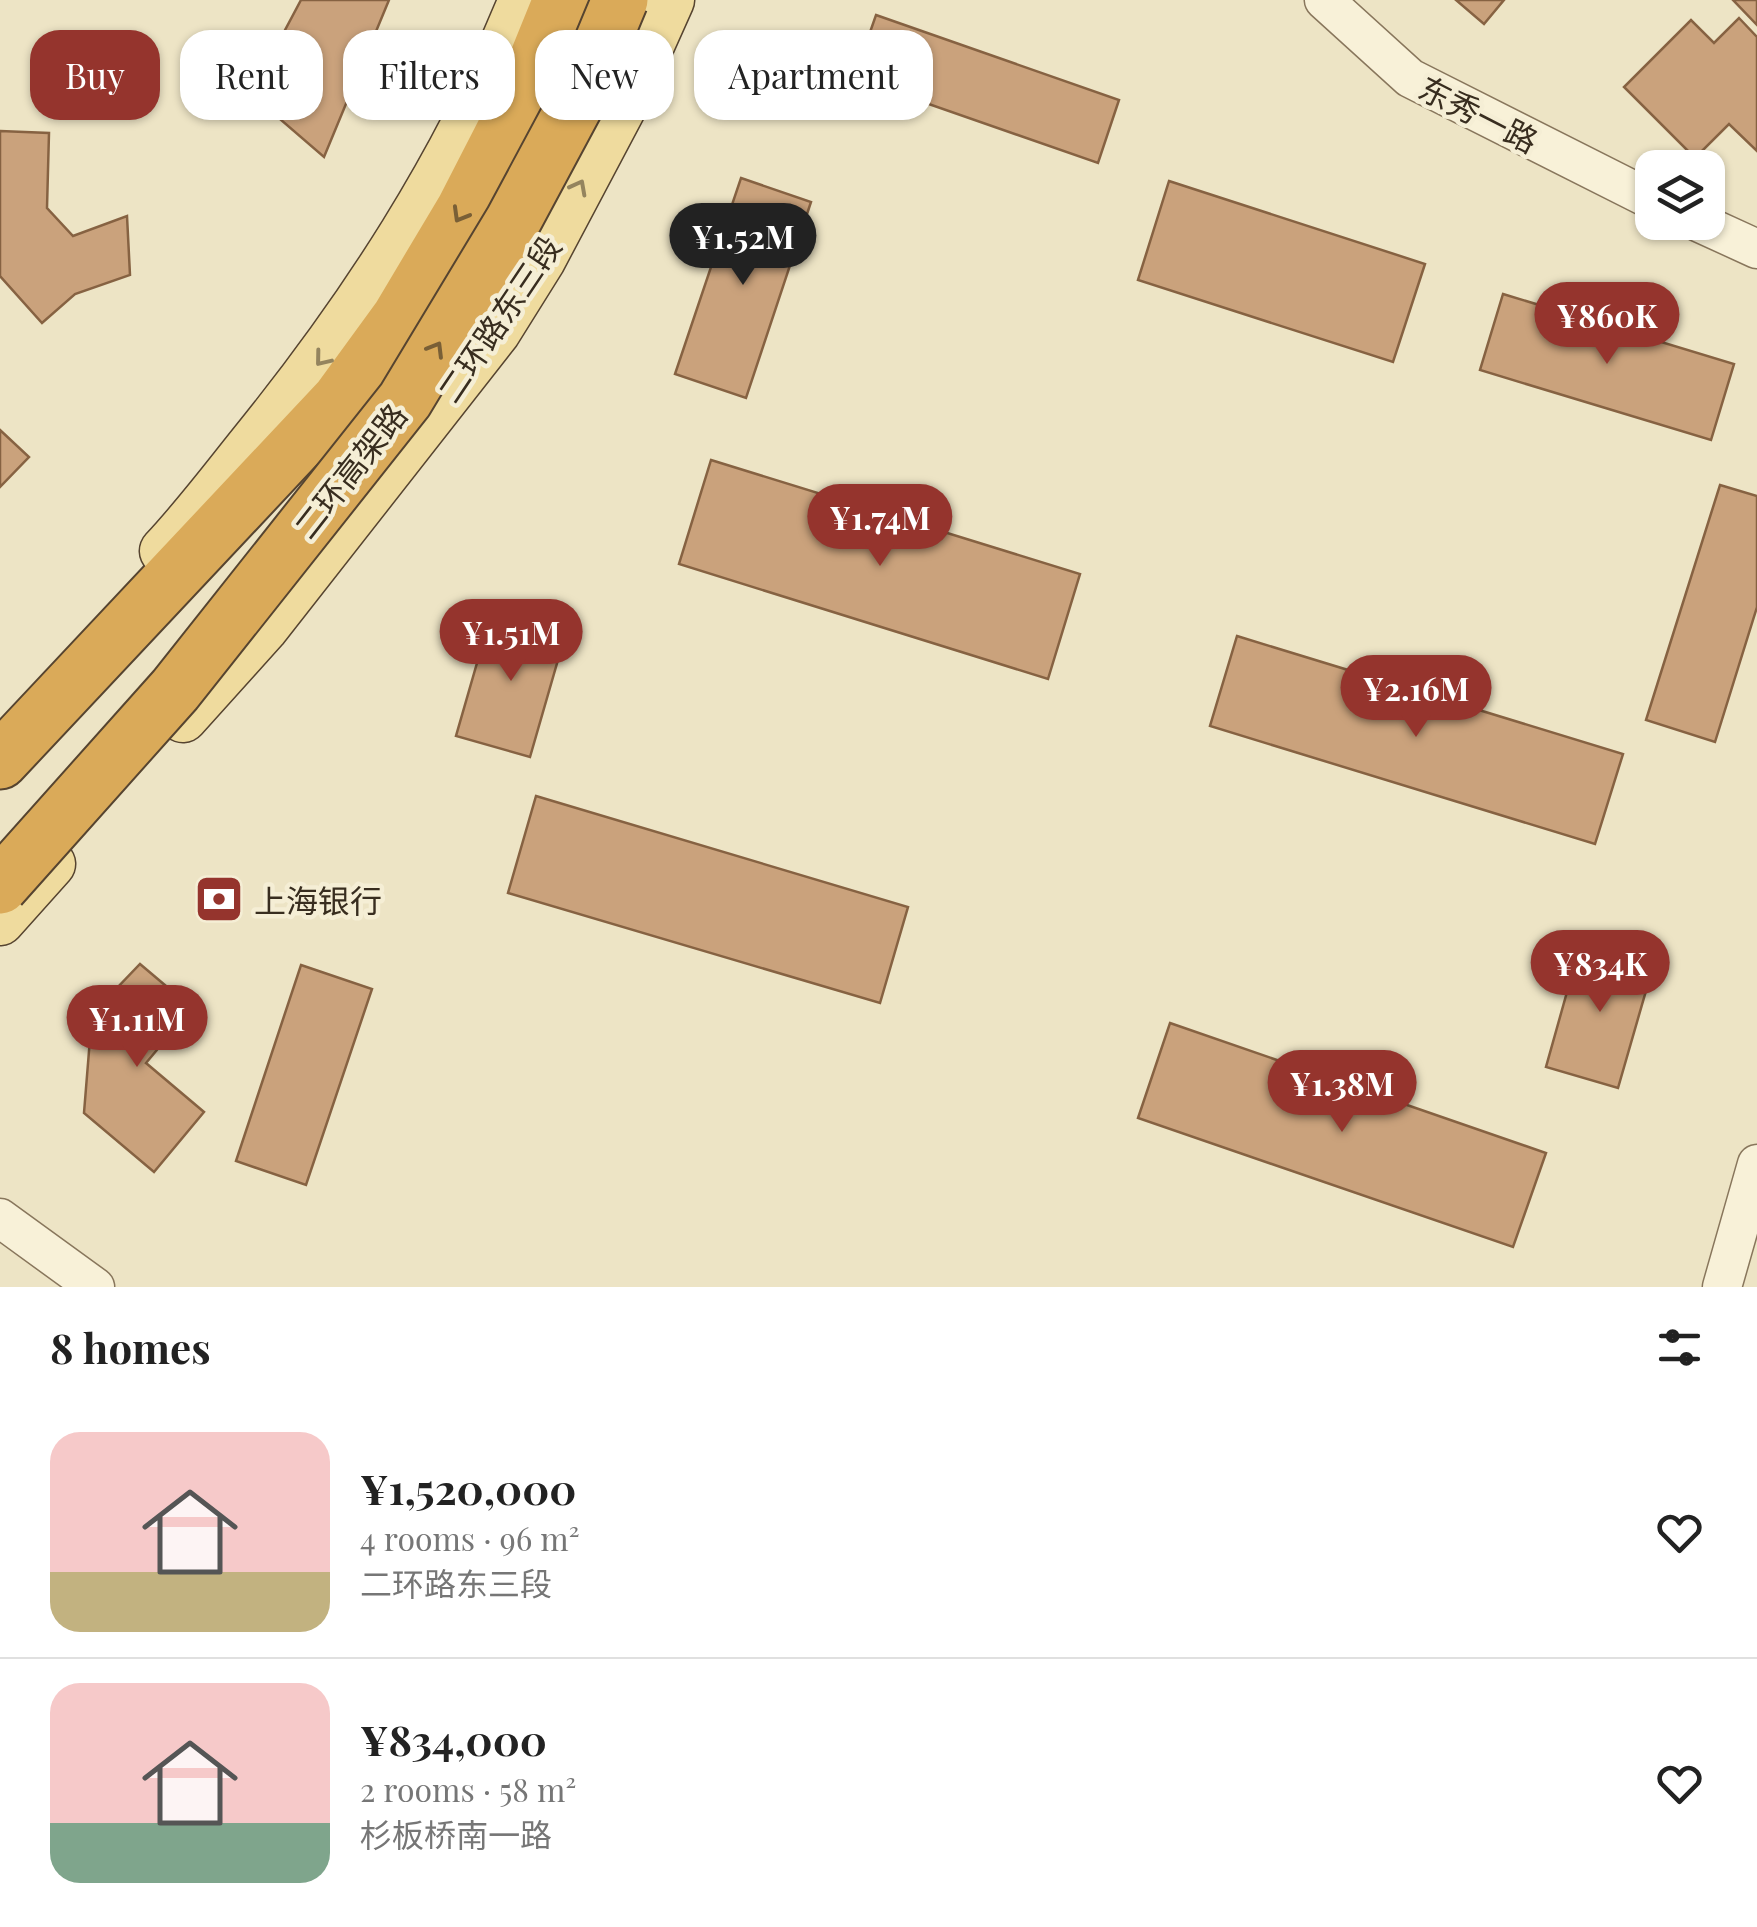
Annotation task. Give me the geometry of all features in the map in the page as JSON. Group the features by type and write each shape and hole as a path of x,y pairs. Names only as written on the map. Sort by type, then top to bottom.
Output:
{"highway":[{"name":"二环高架路","path":"0,762 340,399 399,318 464,209 522,96 561,0"},
{"name":"二环高架路","path":"0,886 176,690 405,400 521,206 580,96 620,0"}],"main road":[{"path":"0,728 174,541 332,346 429,195 496,68 523,0"},
{"name":"二环路东三段","path":"0,921 264,628 496,332 540,260 623,105 670,0"}],"street":[{"name":"东秀一路","path":"1324,0 1410,78 1635,191"},
{"path":"1725,234 1757,248"},
{"path":"1722,1287 1757,1164"},
{"path":"0,1218 95,1287"}],"building":[{"path":"301,0 389,0 377,30 343,30 343,111 324,157 281,120 323,120 323,30 285,30"},
{"path":"1456,0 1504,0 1484,24"},
{"path":"1733,0 1757,0 1757,25"},
{"path":"876,15 919,30 871,30"},
{"path":"1739,18 1757,37 1757,151 1729,124 1703,150 1687,150 1624,87 1691,20 1714,43"},
{"path":"933,35 1119,100 1098,163 933,106"},
{"path":"0,131 49,133 47,208 73,236 127,216 130,275 75,294 42,323 0,276"},
{"path":"741,178 811,202 746,398 675,374"},
{"path":"1169,181 1425,264 1393,362 1138,280"},
{"path":"1503,294 1734,364 1711,440 1480,370"},
{"path":"0,430 29,457 0,487"},
{"path":"711,460 1080,574 1048,679 679,564"},
{"path":"1720,485 1757,496 1757,607 1715,742 1646,720"},
{"path":"492,611 566,632 530,757 456,736"},
{"path":"1237,636 1623,754 1595,844 1210,726"},
{"path":"536,796 908,907 880,1003 508,893"},
{"path":"1581,942 1654,963 1618,1088 1546,1067"},
{"path":"140,964 192,1008 146,1063 204,1112 154,1172 84,1113 92,1014"},
{"path":"301,965 372,989 306,1185 236,1161"},
{"path":"1170,1023 1546,1153 1513,1247 1138,1118"}],"place":[{"name":"上海银行","path":"219,899"}]}
